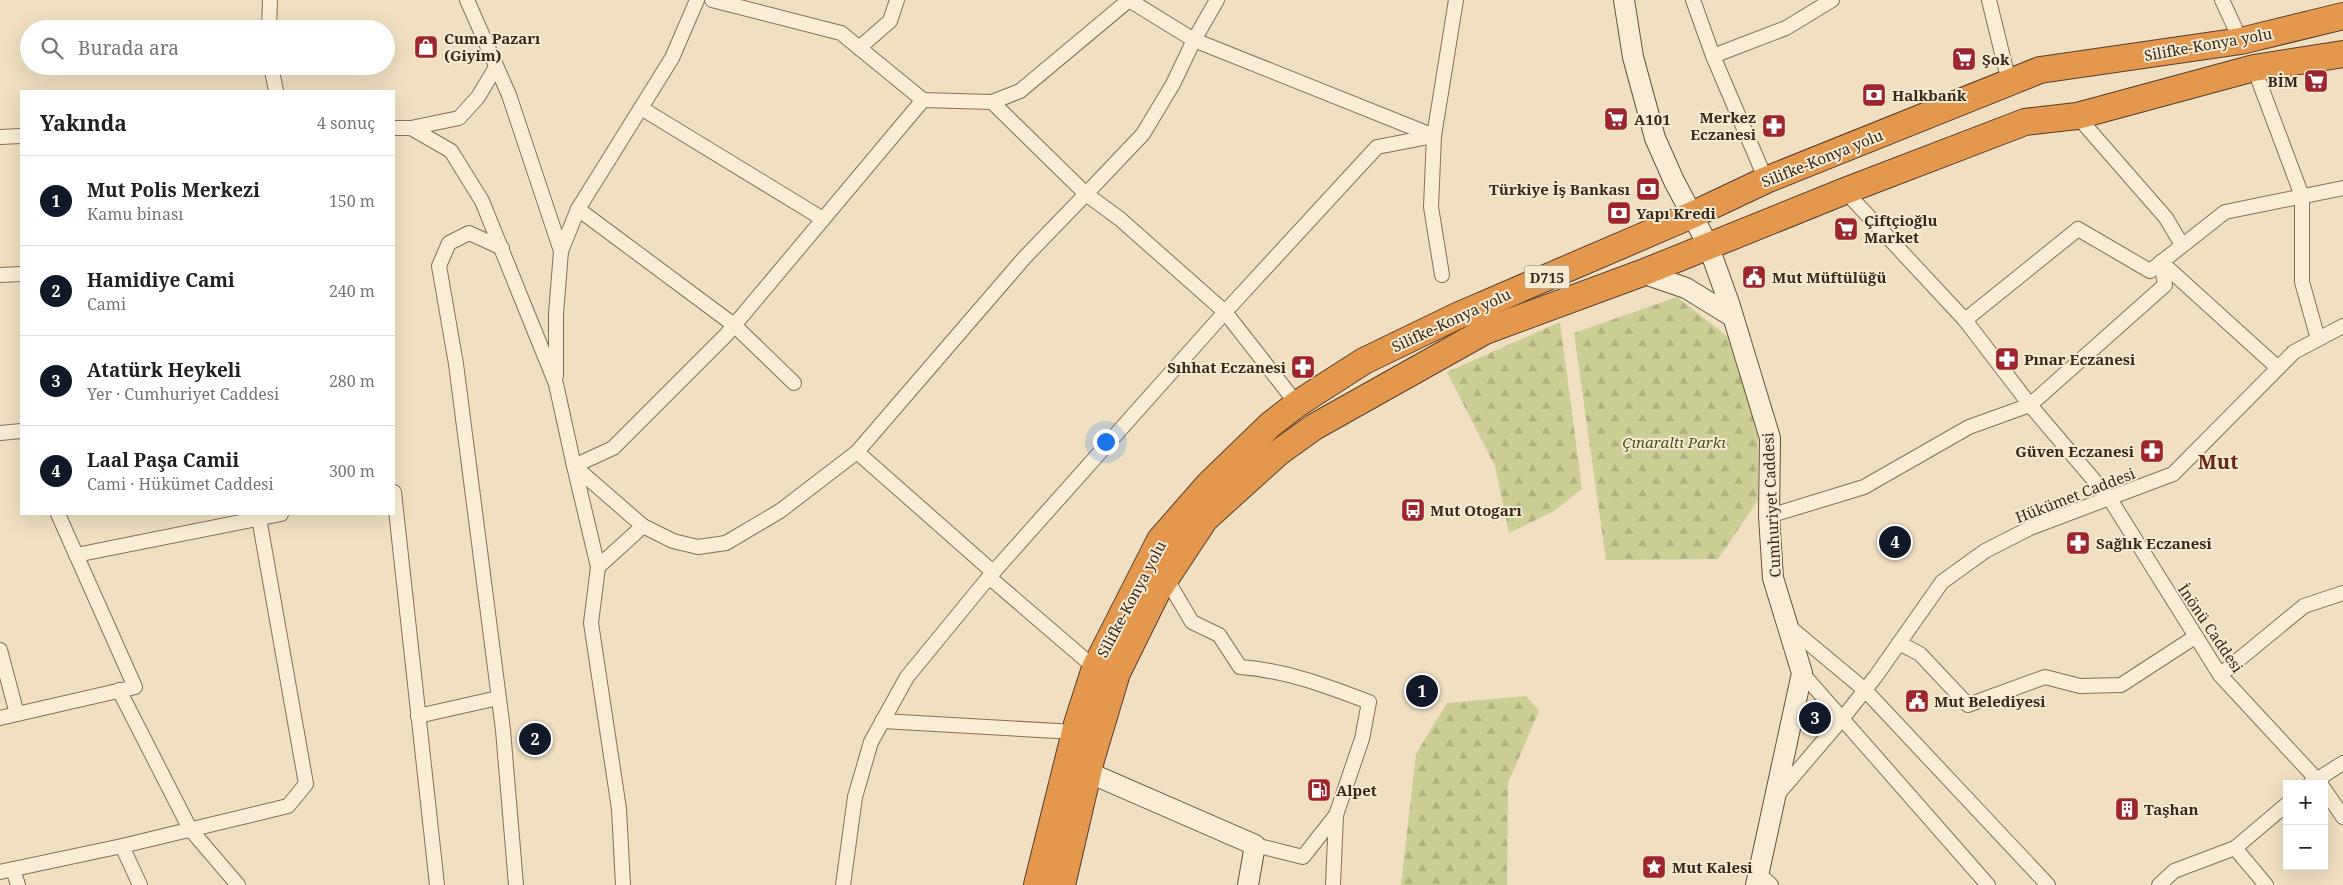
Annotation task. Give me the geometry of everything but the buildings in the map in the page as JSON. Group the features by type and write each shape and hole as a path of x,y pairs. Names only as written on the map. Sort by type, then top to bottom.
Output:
{"highway":[{"name":"Silifke-Konya yolu","path":"1062,885 1078,768 1075,732 1095,668 1160,540 1209,484 1270,425 1297,404 1364,360 1457,316 1692,215 1766,180 2040,70 2241,41 2343,16"},
{"name":"Silifke-Konya yolu","path":"1037,885 1078,768 1117,673 1166,578 1205,520 1278,452 1314,427 1486,331 1642,273 1845,190 2025,122 2077,116 2254,68 2343,54"}],"street":[{"path":"269,20 270,0"},
{"path":"467,0 509,95 561,251"},
{"path":"556,384 556,314 561,251 578,209 672,58 697,0"},
{"path":"712,0 841,33 923,100 992,102 1020,91 1129,0 1194,40 1434,136"},
{"path":"859,48 890,21 898,0"},
{"path":"574,466 643,526 673,541 698,547 726,543 780,511 857,452 1025,257 1143,134 1174,84 1194,40 1217,0"},
{"path":"1442,275 1431,207 1434,136 1456,0"},
{"path":"1693,0 1714,56 1766,180"},
{"path":"1714,56 1786,28 1832,0"},
{"path":"1989,0 2009,82"},
{"path":"2222,0 2241,41"},
{"name":"Cumhuriyet Caddesi","path":"1623,1 1633,57 1655,138 1708,246 1733,317 1770,438 1769,516 1773,578 1802,673 1774,798 1762,881"},
{"path":"395,128 411,128 459,118 478,97 496,67"},
{"path":"2254,68 2302,196 2302,282 2318,339"},
{"path":"273,75 276,90"},
{"path":"574,466 613,448 734,326 923,100"},
{"path":"992,102 1086,194 1120,219 1225,312 1297,404"},
{"path":"641,108 823,219"},
{"path":"2077,116 2166,218 2182,246"},
{"path":"411,128 451,151 482,201 556,384 598,567 591,623 619,809 623,885"},
{"path":"0,137 20,136"},
{"path":"843,885 855,797 871,742 906,677 991,575 1225,312 1377,147 1434,136"},
{"path":"1965,320 2078,229 2150,271 2224,212 2343,188"},
{"name":"İnönü Caddesi","path":"1845,190 1965,320 2030,405 2110,500 2194,637 2220,675 2314,780"},
{"path":"578,209 734,326 794,383"},
{"path":"502,248 469,233 449,243 439,266 456,364 498,698 516,885"},
{"path":"2161,262 2278,368"},
{"path":"1769,516 1864,487 1969,427 2030,405 2165,286 2161,262"},
{"path":"1642,273 1686,288 1733,317"},
{"path":"0,276 20,274"},
{"name":"Hükümet Caddesi","path":"1774,798 1865,690 1942,582 1985,551 2030,528 2076,510 2110,500 2173,474 2294,352 2318,339 2341,330"},
{"path":"0,433 20,431"},
{"path":"857,452 1095,668"},
{"path":"395,501 437,885"},
{"path":"0,718 135,687 58,515"},
{"path":"76,556 276,515"},
{"path":"18,885 7,870 122,846 288,806 306,784 259,518"},
{"path":"598,567 643,526"},
{"path":"1166,578 1192,622 1218,635 1240,667 1262,668 1316,682 1369,702 1362,739 1336,815 1333,885"},
{"path":"2220,675 2304,606 2343,593"},
{"path":"1788,625 1865,690 2048,885"},
{"path":"1899,643 1920,654 1968,705 2045,677 2080,686 2121,685 2194,637"},
{"path":"0,650 17,714"},
{"path":"1802,673 1988,885"},
{"path":"119,690 190,829 238,885"},
{"path":"418,716 498,698"},
{"path":"882,722 1075,732"},
{"path":"2323,780 2343,763"},
{"path":"1078,768 1255,845 1304,857 1336,815"},
{"name":"İnönü Caddesi","path":"2328,797 2343,817"},
{"path":"2159,885 2174,872 2235,848 2283,807"},
{"path":"1248,885 1255,845"},
{"path":"122,846 140,885"},
{"path":"2235,848 2266,885"}],"green space":[{"name":"Çınaraltı Parkı","path":"1677,297 1733,341 1758,436 1758,500 1718,559 1606,560 1574,333"},
{"path":"1560,322 1582,489 1554,511 1509,533 1495,466 1447,372"},
{"path":"1526,696 1539,711 1508,783 1507,885 1401,885 1416,754 1447,703"}],"place":[{"name":"Cuma Pazarı (Giyim)","path":"426,47"},
{"name":"Şok","path":"1964,59"},
{"name":"BİM","path":"2316,81"},
{"name":"Halkbank","path":"1874,95"},
{"name":"A101","path":"1616,119"},
{"name":"Merkez Eczanesi","path":"1774,126"},
{"name":"Türkiye İş Bankası","path":"1648,189"},
{"name":"Yapı Kredi","path":"1619,213"},
{"name":"Çiftçioğlu Market","path":"1846,229"},
{"name":"Mut Müftülüğü","path":"1754,277"},
{"name":"Pınar Eczanesi","path":"2007,359"},
{"name":"Sıhhat Eczanesi","path":"1303,367"},
{"name":"Güven Eczanesi","path":"2152,451"},
{"name":"Mut Otogarı","path":"1413,510"},
{"name":"Laal Paşa Camii","path":"1895,542"},
{"name":"Sağlık Eczanesi","path":"2078,543"},
{"name":"Mut Polis Merkezi","path":"1422,691"},
{"name":"Mut Belediyesi","path":"1917,701"},
{"name":"Atatürk Heykeli","path":"1815,718"},
{"name":"Hamidiye Cami","path":"535,739"},
{"name":"Alpet","path":"1319,790"},
{"name":"Taşhan","path":"2127,809"},
{"name":"Mut Kalesi","path":"1654,867"}],"district":[{"name":"Mut","path":"2218,461"}]}
